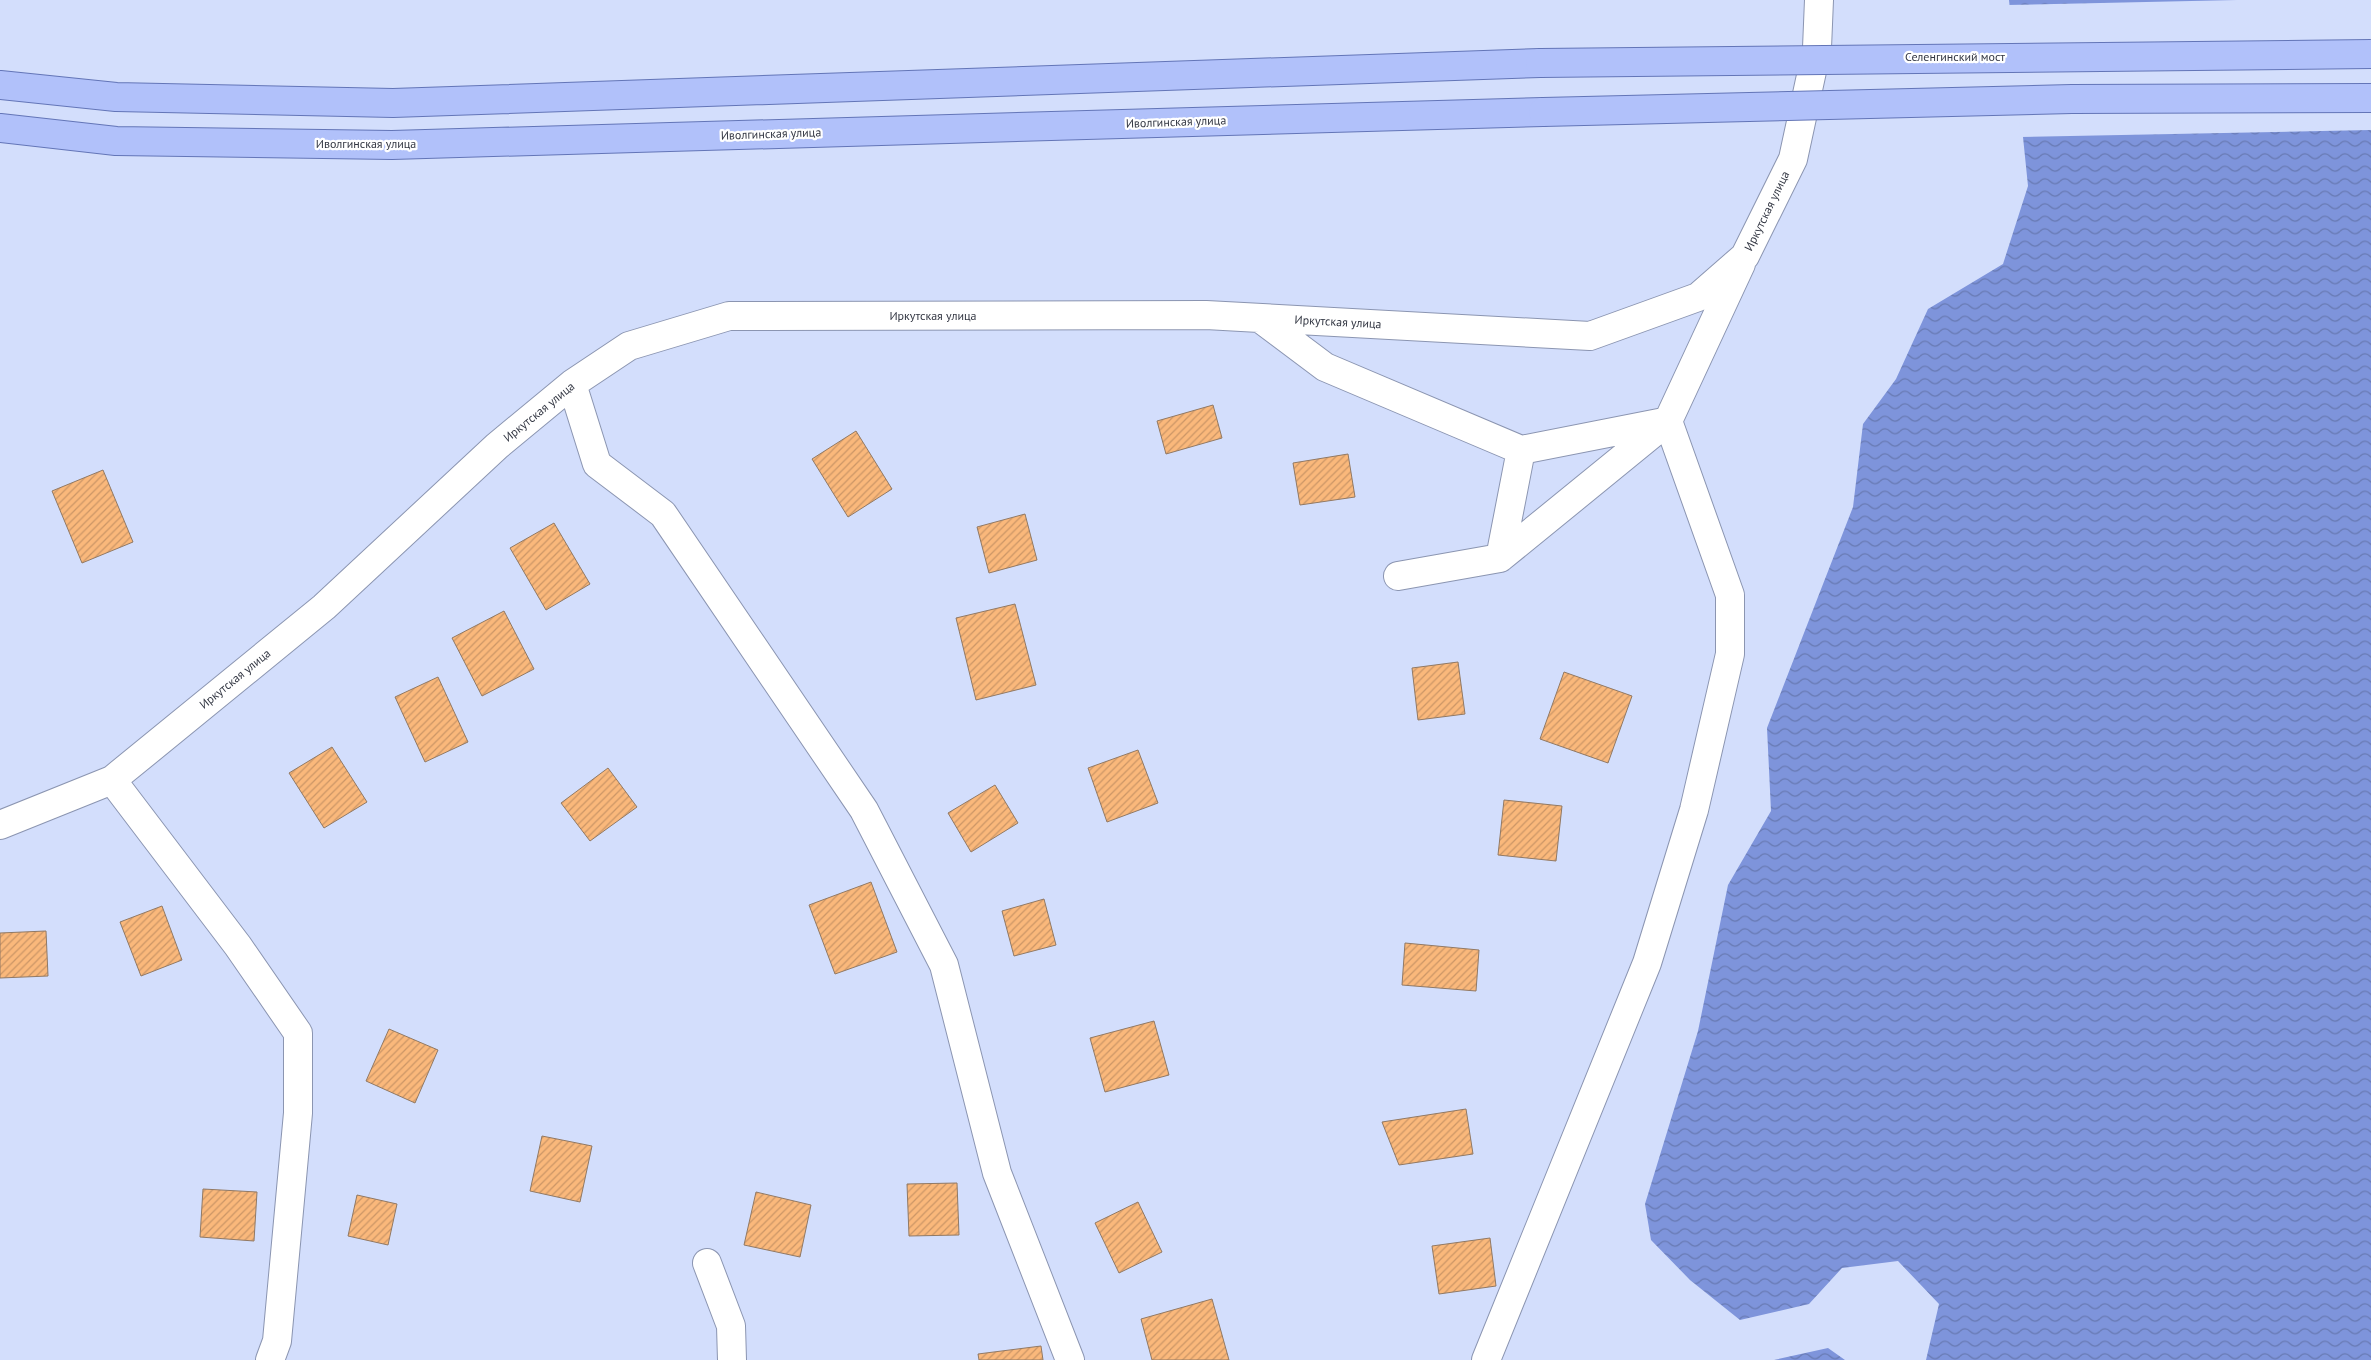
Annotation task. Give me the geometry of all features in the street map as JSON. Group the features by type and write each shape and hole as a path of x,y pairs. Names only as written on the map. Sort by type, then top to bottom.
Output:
{"main road":[{"name":"Селенгинский мост","path":"0,85 116,97 393,103 1540,63 2371,54"},
{"name":"Иволгинская улица","path":"0,128 116,141 392,145 1543,112 2062,100 2371,98"}],"street":[{"name":"Иркутская улица","path":"0,825 112,780 324,607 497,446 572,384 629,346 728,316 1206,315 1590,336 1698,297 1745,256 1792,159 1817,48 1819,0"},
{"path":"1398,576 1500,558 1668,421 1745,256"},
{"path":"1261,318 1324,367 1521,450 1668,421"},
{"path":"572,384 597,464 662,514 864,810 944,965 997,1173 1070,1360"},
{"path":"1486,1360 1647,963 1694,810 1730,654 1730,595 1668,421"},
{"path":"1500,558 1521,450"},
{"path":"112,780 238,946 298,1033 298,1113 277,1341 270,1360"},
{"path":"707,1263 731,1326 732,1360"}],"water":[{"path":"2009,0 2371,0 2371,1360 1926,1360 1939,1304 1898,1261 1842,1268 1809,1304 1740,1320 1690,1280 1651,1240 1645,1204 1698,1031 1728,885 1771,811 1767,728 1853,507 1863,424 1896,379 1928,309 2003,264 2028,186"},
{"path":"1828,1348 1845,1360 1774,1360"}],"pier":[{"path":"2237,0 2371,0 2371,130 2021,137 2007,5"}],"building":[{"path":"1213,405 1222,438 1166,454 1157,421"},
{"path":"856,431 892,489 848,517 812,459"},
{"path":"1348,454 1355,497 1300,505 1293,463"},
{"path":"103,470 133,542 82,563 52,491"},
{"path":"1025,514 1037,560 989,573 977,527"},
{"path":"554,523 590,584 546,610 510,548"},
{"path":"1015,604 1036,685 976,700 956,618"},
{"path":"504,611 534,669 482,696 452,638"},
{"path":"1458,662 1465,714 1418,720 1412,668"},
{"path":"1564,672 1632,696 1608,763 1540,739"},
{"path":"438,677 468,742 425,762 395,697"},
{"path":"332,747 367,802 324,828 289,773"},
{"path":"1138,750 1158,803 1107,822 1088,768"},
{"path":"608,768 637,807 590,841 561,803"},
{"path":"995,785 1018,823 971,852 948,813"},
{"path":"1504,800 1562,806 1556,861 1498,855"},
{"path":"871,882 897,952 835,974 809,905"},
{"path":"1044,899 1056,945 1014,956 1002,911"},
{"path":"162,906 182,960 141,976 120,922"},
{"path":"46,931 48,976 0,978 0,933"},
{"path":"1405,943 1479,950 1476,991 1402,985"},
{"path":"1154,1021 1169,1075 1105,1092 1090,1038"},
{"path":"389,1029 438,1050 415,1103 366,1081"},
{"path":"1466,1109 1473,1154 1399,1165 1382,1122"},
{"path":"542,1136 592,1146 580,1202 530,1191"},
{"path":"957,1183 959,1235 909,1236 907,1184"},
{"path":"203,1189 257,1192 254,1241 200,1237"},
{"path":"756,1192 811,1205 800,1257 744,1245"},
{"path":"357,1195 397,1204 388,1245 348,1236"},
{"path":"1138,1202 1162,1252 1119,1273 1095,1223"},
{"path":"1490,1238 1496,1286 1439,1294 1432,1246"},
{"path":"1212,1299 1229,1360 1152,1360 1141,1319"},
{"path":"1041,1346 1043,1360 979,1360 978,1354"}]}
